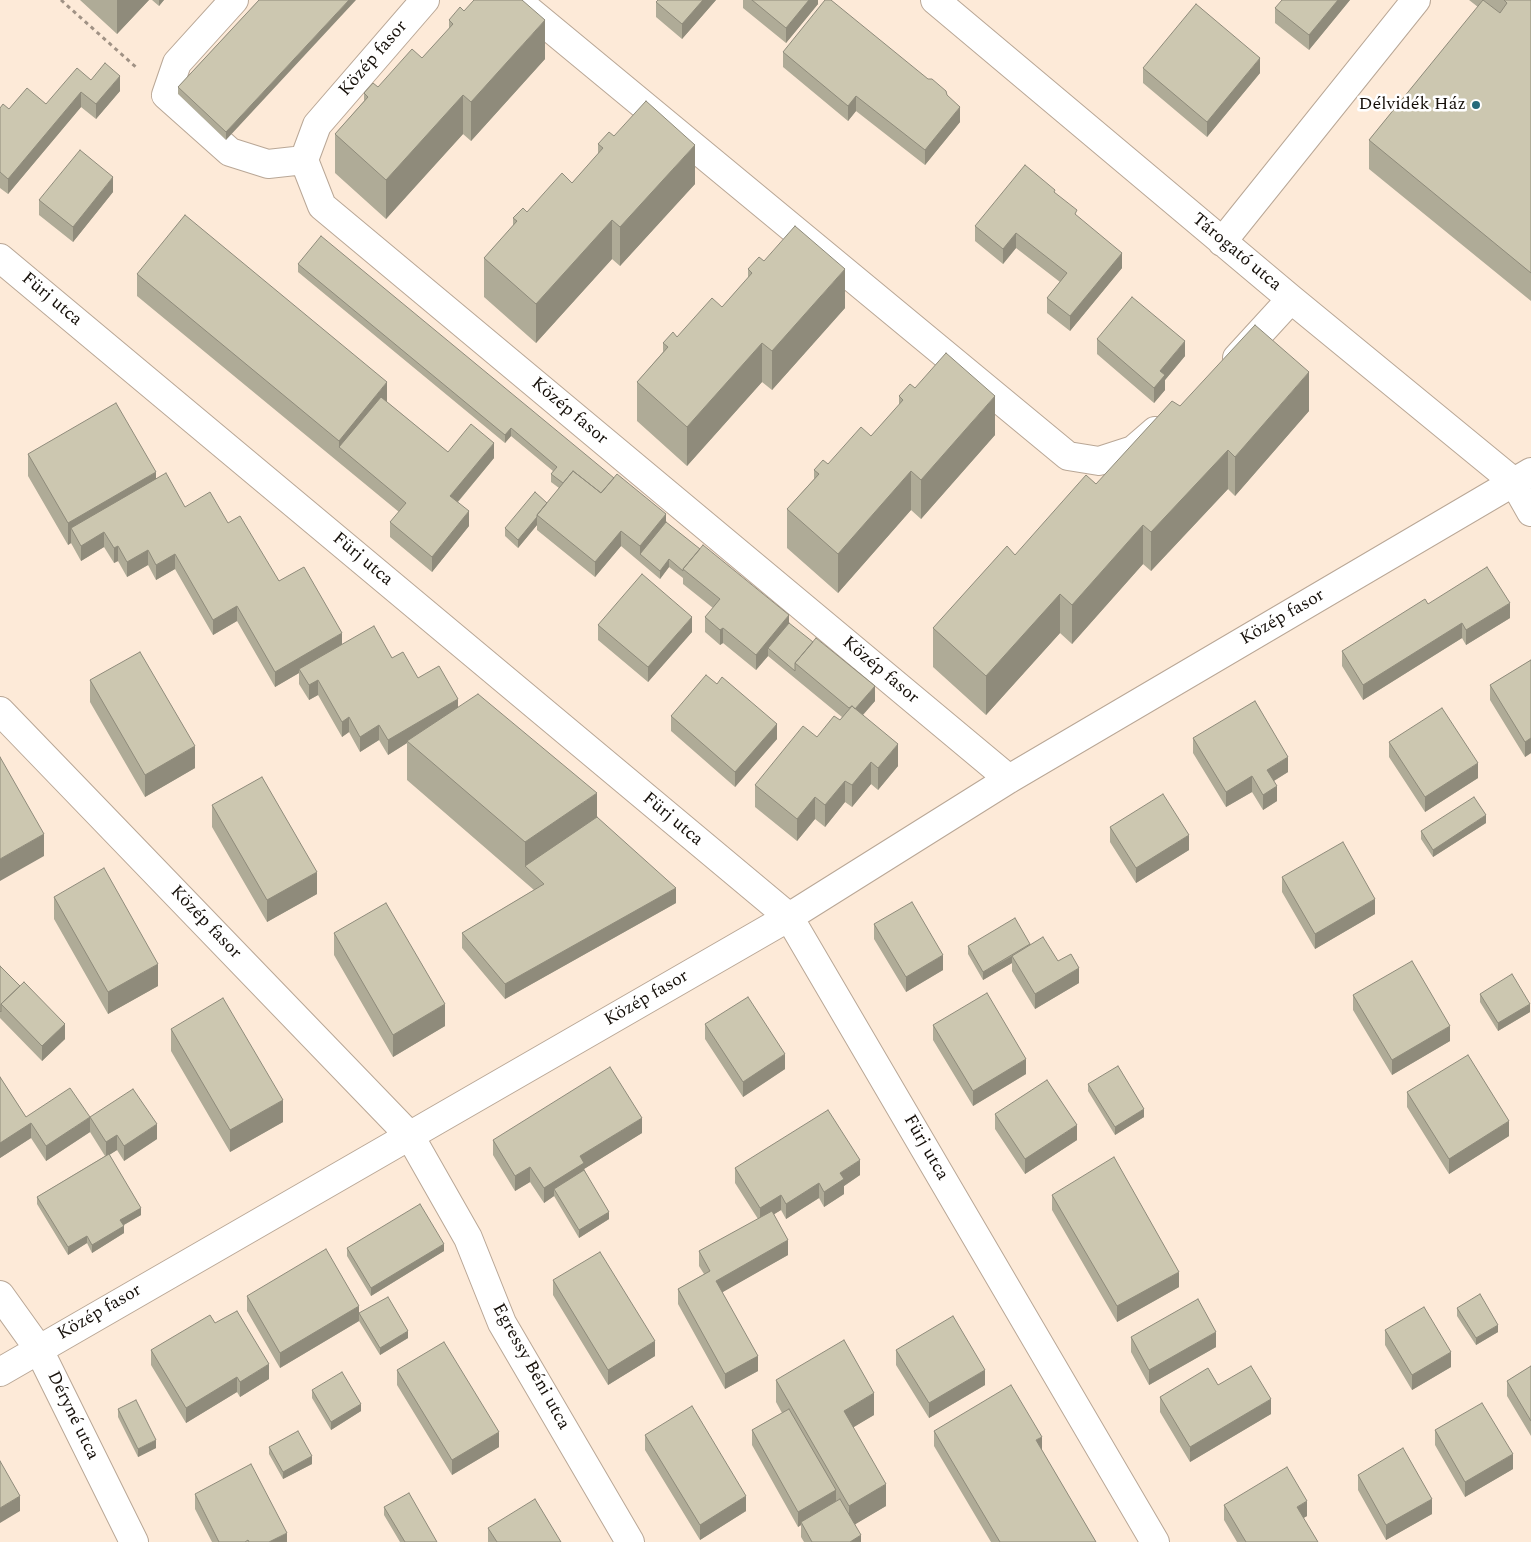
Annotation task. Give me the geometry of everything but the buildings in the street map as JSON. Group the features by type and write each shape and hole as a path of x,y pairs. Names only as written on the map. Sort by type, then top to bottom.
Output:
{"street":[{"path":"234,0 176,63 166,94 230,152 268,164 304,160"},
{"name":"Közép fasor","path":"425,0 317,125 304,160 322,206 1009,779"},
{"path":"521,0 526,8 1068,456 1099,461 1133,450 1176,413"},
{"name":"Tárogató utca","path":"935,0 1291,299 1522,477 1531,512"},
{"path":"1222,242 1416,0"},
{"name":"Fürj utca","path":"0,258 789,917 1155,1542"},
{"path":"1220,375 1291,299"},
{"name":"Közép fasor","path":"0,1372 38,1348 789,917 1009,779 1522,477"},
{"name":"Közép fasor","path":"0,711 410,1136"},
{"name":"Egressy Béni utca","path":"410,1136 468,1238 502,1323 630,1542"},
{"name":"Déryné utca","path":"0,1296 38,1348 134,1542"}],"path":[{"path":"61,0 166,94"}],"place":[{"name":"Délvidék Ház","path":"1476,105"}]}
